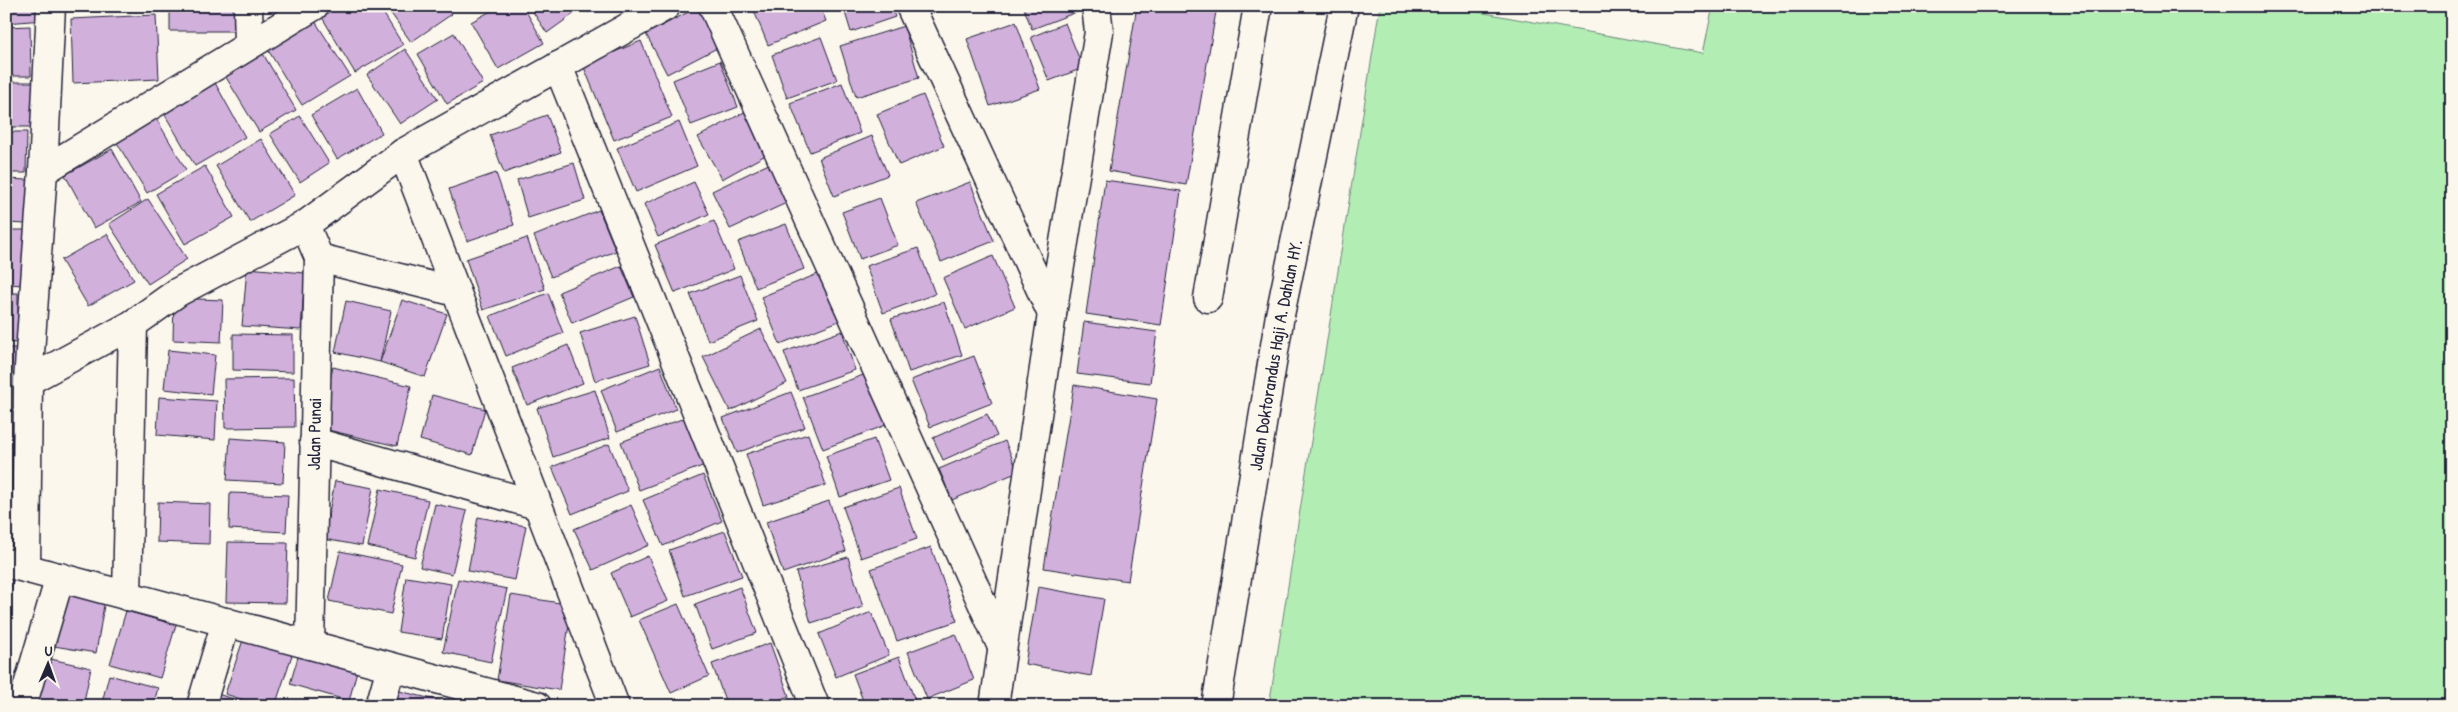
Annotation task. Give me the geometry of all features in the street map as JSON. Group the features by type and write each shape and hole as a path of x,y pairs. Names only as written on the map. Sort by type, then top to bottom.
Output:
{"street":[{"path":"51,6 43,172 16,566 537,706"},
{"path":"248,6 249,44"},
{"path":"43,172 249,44 314,6"},
{"path":"28,381 133,324 178,292 305,225 403,153 666,6"},
{"path":"713,6 1002,647"},
{"path":"910,6 1052,314"},
{"path":"994,706 1052,314 1099,32 1096,6"},
{"path":"1208,298 1258,6"},
{"name":"Jalan Doktorandus Haji A. Dahlan HY.","path":"1216,706 1280,315 1344,6"},
{"path":"558,66 815,706"},
{"path":"403,153 615,706"},
{"name":"Jalan Punai","path":"305,225 319,258 310,645"},
{"path":"319,258 456,292"},
{"path":"127,596 133,324"},
{"path":"314,442 537,505"},
{"path":"22,706 60,578"},
{"path":"201,706 226,622"},
{"path":"380,706 391,667"}],"green space":[{"path":"1380,6 1446,6 1703,53 1713,6 2452,6 2452,706 1269,706"}],"building":[{"path":"6,6 42,6 43,20 6,23"},
{"path":"81,6 137,6 137,10 82,11"},
{"path":"170,6 236,6 237,31 170,31"},
{"path":"329,6 379,6 403,45 355,73 319,12"},
{"path":"386,6 446,6 452,14 411,42"},
{"path":"500,6 523,6 544,43 498,69 471,22"},
{"path":"529,6 576,6 579,10 547,33"},
{"path":"585,6 599,6 588,13"},
{"path":"752,6 820,6 826,21 768,45"},
{"path":"843,6 891,6 895,17 851,32"},
{"path":"1023,6 1080,6 1082,10 1032,29"},
{"path":"1137,6 1217,6 1186,185 1109,171"},
{"path":"698,7 719,47 667,74 646,34"},
{"path":"156,15 159,79 73,83 71,19"},
{"path":"315,21 350,76 302,105 268,50"},
{"path":"1016,22 1040,89 990,106 967,39"},
{"path":"1065,23 1083,68 1049,81 1031,37"},
{"path":"30,26 31,76 6,76 6,27"},
{"path":"904,26 919,78 856,97 840,46"},
{"path":"454,33 483,83 447,104 418,54"},
{"path":"821,37 837,80 787,98 772,55"},
{"path":"641,41 672,117 614,140 583,65"},
{"path":"405,49 438,99 400,124 367,75"},
{"path":"262,52 296,110 259,132 224,74"},
{"path":"720,61 738,107 691,125 673,80"},
{"path":"214,81 245,137 195,166 162,110"},
{"path":"6,82 37,82 37,127 6,127"},
{"path":"842,83 860,133 810,152 790,103"},
{"path":"357,88 382,133 337,159 311,115"},
{"path":"923,95 944,146 899,165 877,114"},
{"path":"750,109 773,151 722,179 698,137"},
{"path":"547,115 561,152 504,173 490,135"},
{"path":"300,116 329,163 300,182 270,134"},
{"path":"156,118 186,170 147,193 116,141"},
{"path":"679,122 697,166 636,192 617,148"},
{"path":"6,132 27,132 26,173 6,173"},
{"path":"872,136 888,175 834,196 819,158"},
{"path":"261,139 295,195 250,222 216,166"},
{"path":"112,149 141,202 94,228 65,175"},
{"path":"775,161 793,200 730,229 712,191"},
{"path":"574,163 585,200 528,218 517,180"},
{"path":"205,166 234,217 185,244 156,194"},
{"path":"496,173 514,225 467,241 449,189"},
{"path":"6,179 28,180 26,224 6,223"},
{"path":"1105,180 1181,191 1161,325 1086,314"},
{"path":"694,182 709,214 658,237 644,204"},
{"path":"970,182 994,241 941,262 916,203"},
{"path":"880,198 898,245 860,259 842,212"},
{"path":"148,199 187,259 148,284 109,224"},
{"path":"599,210 616,251 551,277 534,236"},
{"path":"714,221 734,269 675,293 655,245"},
{"path":"786,224 804,269 756,288 738,242"},
{"path":"6,230 27,230 25,285 6,284"},
{"path":"107,234 134,280 88,306 61,260"},
{"path":"527,238 545,289 483,310 466,259"},
{"path":"918,248 935,294 883,313 866,266"},
{"path":"993,256 1015,307 965,329 943,278"},
{"path":"621,266 634,297 572,323 559,292"},
{"path":"247,268 305,273 301,330 242,326"},
{"path":"820,273 839,321 780,344 761,297"},
{"path":"740,275 758,321 708,341 690,294"},
{"path":"6,293 18,293 18,343 6,342"},
{"path":"548,293 563,333 506,356 490,316"},
{"path":"174,298 223,300 221,342 173,340"},
{"path":"402,300 447,314 425,377 380,362"},
{"path":"346,301 391,311 380,362 335,352"},
{"path":"944,302 962,355 909,372 891,319"},
{"path":"635,316 650,364 595,381 580,333"},
{"path":"1084,322 1157,332 1150,383 1077,374"},
{"path":"761,329 787,383 730,411 703,357"},
{"path":"842,331 855,370 798,390 784,352"},
{"path":"233,334 293,335 293,372 233,370"},
{"path":"568,345 583,383 527,405 512,368"},
{"path":"6,348 16,348 18,397 6,397"},
{"path":"168,350 215,355 211,394 164,389"},
{"path":"974,356 992,403 930,427 911,380"},
{"path":"660,366 676,409 617,432 601,390"},
{"path":"333,367 411,386 397,446 319,428"},
{"path":"866,374 886,425 823,449 803,397"},
{"path":"294,378 295,427 225,428 224,379"},
{"path":"1074,385 1157,399 1128,581 1044,568"},
{"path":"595,390 610,438 553,457 537,408"},
{"path":"791,392 805,427 737,453 723,418"},
{"path":"432,395 485,409 472,455 420,440"},
{"path":"159,397 217,401 215,440 157,435"},
{"path":"6,403 16,403 16,446 6,446"},
{"path":"987,414 997,436 943,460 933,438"},
{"path":"687,417 705,465 639,490 621,442"},
{"path":"808,434 826,485 763,505 746,454"},
{"path":"230,438 285,442 283,483 227,480"},
{"path":"874,439 889,480 840,497 826,456"},
{"path":"1005,441 1018,472 952,500 939,469"},
{"path":"609,444 628,491 572,514 552,467"},
{"path":"6,451 9,451 10,506 6,506"},
{"path":"703,475 722,521 663,546 643,500"},
{"path":"335,481 373,488 362,546 324,539"},
{"path":"899,488 917,539 861,558 843,507"},
{"path":"380,489 428,500 415,557 367,546"},
{"path":"230,493 288,495 286,532 229,529"},
{"path":"829,501 846,551 783,573 766,522"},
{"path":"158,502 210,504 209,544 157,542"},
{"path":"435,504 467,511 452,574 420,567"},
{"path":"631,505 649,545 593,570 574,529"},
{"path":"478,517 526,526 515,580 468,571"},
{"path":"725,531 742,576 685,596 669,550"},
{"path":"228,542 288,543 286,603 226,602"},
{"path":"931,547 957,621 897,641 871,569"},
{"path":"340,551 402,564 391,614 329,601"},
{"path":"648,556 668,601 630,617 611,573"},
{"path":"848,557 863,607 811,623 796,572"},
{"path":"6,574 14,576 6,611"},
{"path":"406,577 451,584 442,639 398,632"},
{"path":"458,579 507,589 491,662 443,652"},
{"path":"740,587 757,633 712,649 695,604"},
{"path":"1038,587 1104,599 1091,676 1025,664"},
{"path":"63,593 105,599 96,653 54,646"},
{"path":"511,595 572,605 559,690 497,680"},
{"path":"678,604 709,676 671,693 639,620"},
{"path":"126,611 176,625 160,678 110,664"},
{"path":"871,612 889,655 836,677 819,634"},
{"path":"956,634 974,680 927,699 908,652"},
{"path":"244,637 293,652 275,706 263,706 225,694"},
{"path":"770,643 789,696 762,706 727,706 712,664"},
{"path":"301,647 359,663 349,701 290,684"},
{"path":"42,657 91,668 83,706 32,706"},
{"path":"899,657 917,706 865,706 853,674"},
{"path":"109,675 158,688 153,706 101,706"},
{"path":"395,690 449,703 448,706 391,706"},
{"path":"211,692 256,706 207,706"},
{"path":"462,701 481,706 460,706"}]}
